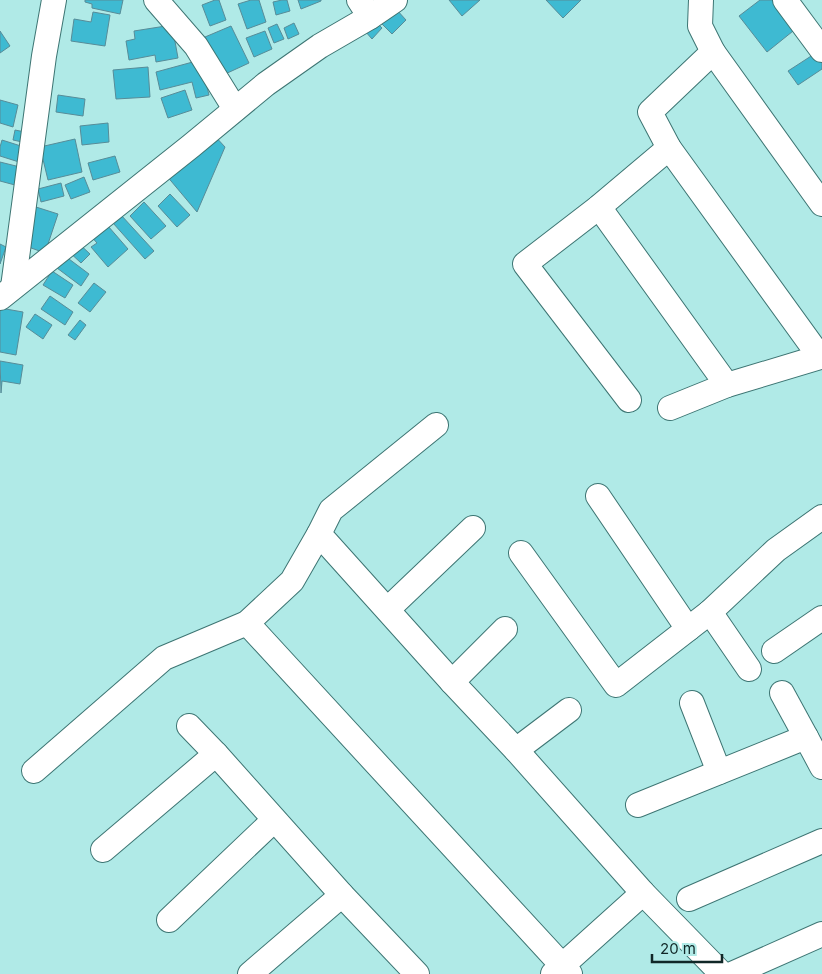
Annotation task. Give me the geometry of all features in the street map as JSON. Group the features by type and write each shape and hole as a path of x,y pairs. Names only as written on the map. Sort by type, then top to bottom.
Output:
{"street":[{"path":"7,293 54,0"},
{"path":"156,0 196,46 235,109"},
{"path":"7,293 266,84 320,46 364,9 395,0"},
{"path":"701,0 700,26 713,52 822,204"},
{"path":"785,0 822,50"},
{"path":"670,408 727,385 821,357 669,148 650,112 713,52"},
{"path":"629,400 525,264 669,148"},
{"path":"598,207 727,385"},
{"path":"34,771 164,658 247,623 292,581 320,534 331,510 436,425"},
{"path":"598,496 688,629"},
{"path":"521,553 616,685 710,612 776,550 822,517"},
{"path":"388,609 473,528"},
{"path":"320,534 643,893 722,974"},
{"path":"710,612 749,669"},
{"path":"774,651 822,618"},
{"path":"247,623 562,971 643,893"},
{"path":"452,682 506,629"},
{"path":"782,693 822,766"},
{"path":"692,703 719,772"},
{"path":"516,750 569,710"},
{"path":"189,726 342,895 417,974"},
{"path":"638,805 806,737"},
{"path":"103,850 216,754"},
{"path":"169,920 274,820"},
{"path":"689,899 822,841"},
{"path":"250,974 342,895"},
{"path":"732,974 822,934"}],"building":[{"path":"85,0 123,0 120,14 92,8 92,4 85,2"},
{"path":"219,0 226,20 210,26 202,5"},
{"path":"259,0 266,22 247,29 238,4"},
{"path":"287,0 290,11 276,15 273,2"},
{"path":"298,0 321,0 321,1 301,9"},
{"path":"449,0 480,0 462,16"},
{"path":"546,0 581,0 563,18"},
{"path":"760,0 793,0 808,19 767,52 739,16"},
{"path":"396,9 406,20 392,34 381,23"},
{"path":"93,12 110,15 105,46 71,41 74,19 91,22"},
{"path":"375,21 382,28 372,39 365,31"},
{"path":"294,23 299,34 288,39 284,28"},
{"path":"277,24 284,39 274,43 268,28"},
{"path":"172,25 178,58 156,62 155,55 129,60 126,41 135,39 134,31"},
{"path":"231,26 249,63 223,75 205,37"},
{"path":"0,31 10,46 0,53"},
{"path":"265,31 272,49 254,57 246,38"},
{"path":"822,49 822,69 798,85 788,71"},
{"path":"200,60 209,95 196,98 192,82 160,90 156,72"},
{"path":"148,67 150,97 116,99 113,70"},
{"path":"185,90 192,110 168,118 161,98"},
{"path":"58,95 85,99 83,116 56,112"},
{"path":"0,100 18,105 13,127 0,123"},
{"path":"108,123 109,142 82,145 80,126"},
{"path":"15,130 30,133 27,143 13,140"},
{"path":"213,134 225,147 197,212 166,175"},
{"path":"75,139 82,172 48,180 40,147"},
{"path":"2,140 24,147 19,162 0,156"},
{"path":"115,156 120,172 93,180 88,163"},
{"path":"0,162 20,167 15,185 0,181"},
{"path":"84,177 90,192 71,199 65,185"},
{"path":"61,183 64,196 41,202 38,189"},
{"path":"170,194 190,215 177,227 158,206"},
{"path":"144,202 166,226 151,239 130,216"},
{"path":"36,207 58,214 45,253 23,245"},
{"path":"121,215 154,251 145,259 113,223"},
{"path":"108,226 128,249 108,267 91,247 97,243 88,233"},
{"path":"75,240 90,254 81,263 66,249"},
{"path":"0,244 6,247 0,264"},
{"path":"61,253 89,274 81,286 53,265"},
{"path":"52,271 73,285 65,298 43,285"},
{"path":"94,283 106,292 90,312 78,303"},
{"path":"50,296 73,312 65,325 41,309"},
{"path":"0,308 23,312 16,355 0,352"},
{"path":"35,314 52,325 43,339 26,327"},
{"path":"80,320 86,325 75,340 68,335"},
{"path":"0,361 23,365 20,384 2,381 1,393"}]}
